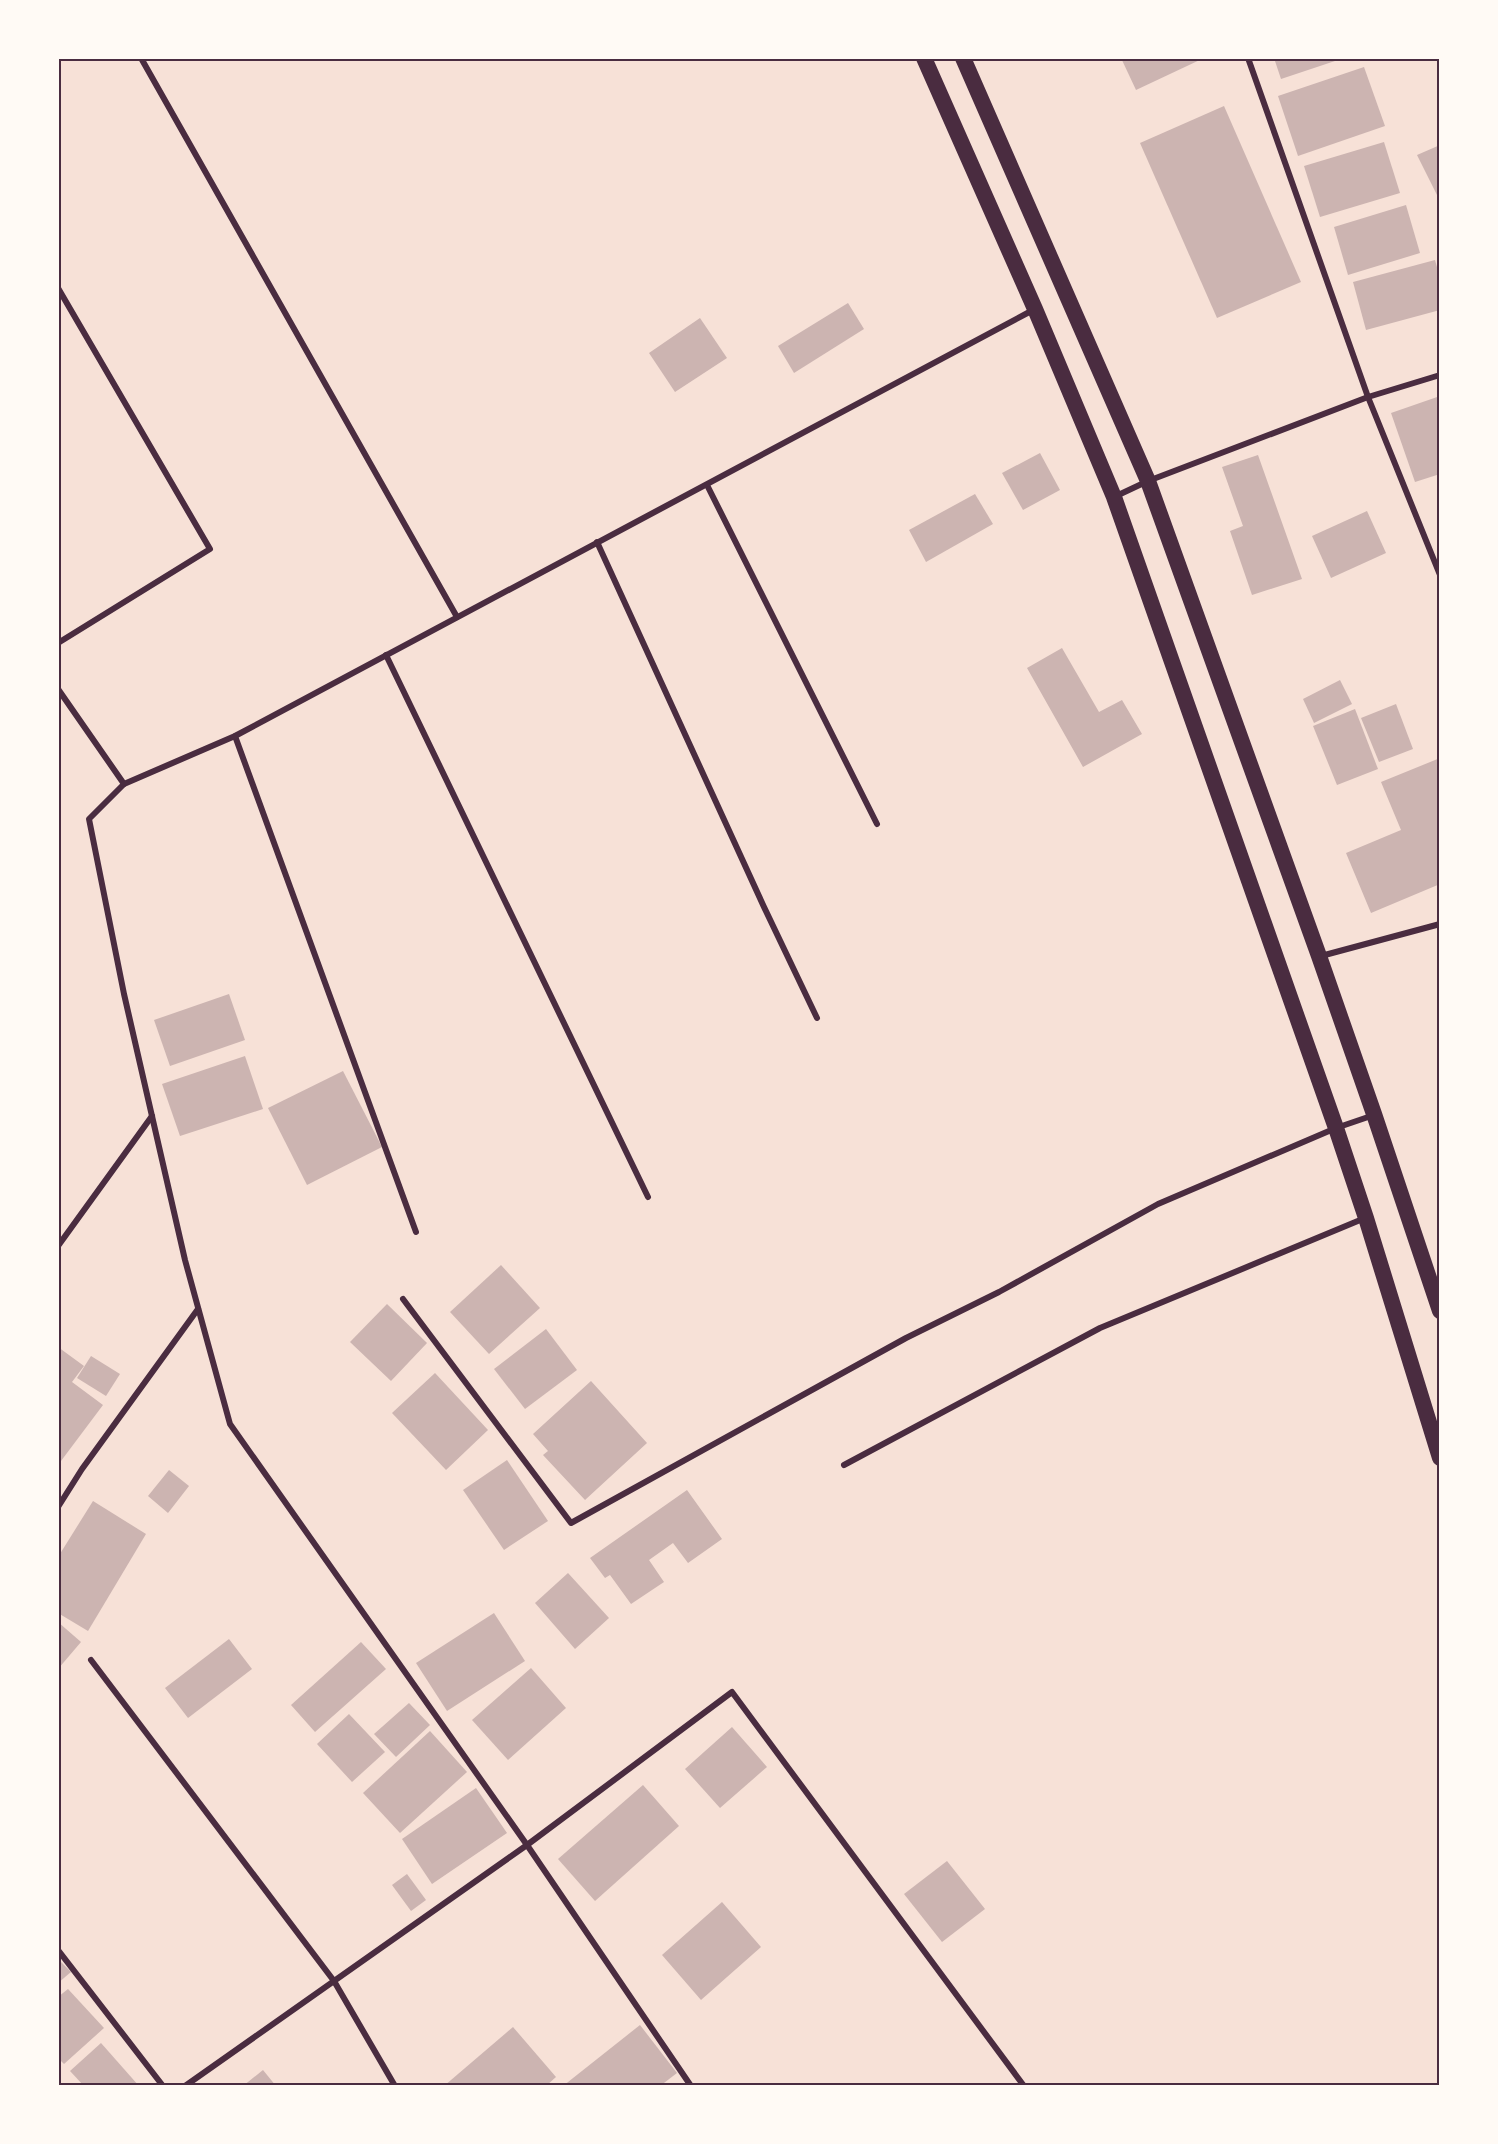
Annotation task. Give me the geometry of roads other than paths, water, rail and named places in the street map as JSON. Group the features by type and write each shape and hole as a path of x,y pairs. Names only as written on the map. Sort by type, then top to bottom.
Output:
{"highway":[{"path":"924,58 1035,309 1114,497 1336,1128 1440,1458"},
{"path":"963,58 1148,482 1319,956 1440,1311"}],"street":[{"path":"141,58 457,617"},
{"path":"1248,58 1368,397 1440,575"},
{"path":"58,288 210,549 58,643"},
{"path":"691,2085 527,1845 230,1424 185,1260 124,994 89,819 124,784 235,736 1035,309"},
{"path":"1114,497 1368,397 1440,375"},
{"path":"707,485 877,824"},
{"path":"597,542 817,1018"},
{"path":"386,655 648,1197"},
{"path":"58,689 124,784"},
{"path":"235,736 416,1232"},
{"path":"1319,956 1440,924"},
{"path":"403,1299 571,1523 906,1338 999,1292 1158,1204 1374,1114"},
{"path":"58,1246 152,1116"},
{"path":"844,1465 1100,1329 1366,1218"},
{"path":"58,1507 82,1469 198,1309"},
{"path":"91,1660 334,1981 395,2085"},
{"path":"185,2085 527,1845 732,1692 1024,2085"},
{"path":"58,1950 163,2085"}]}
